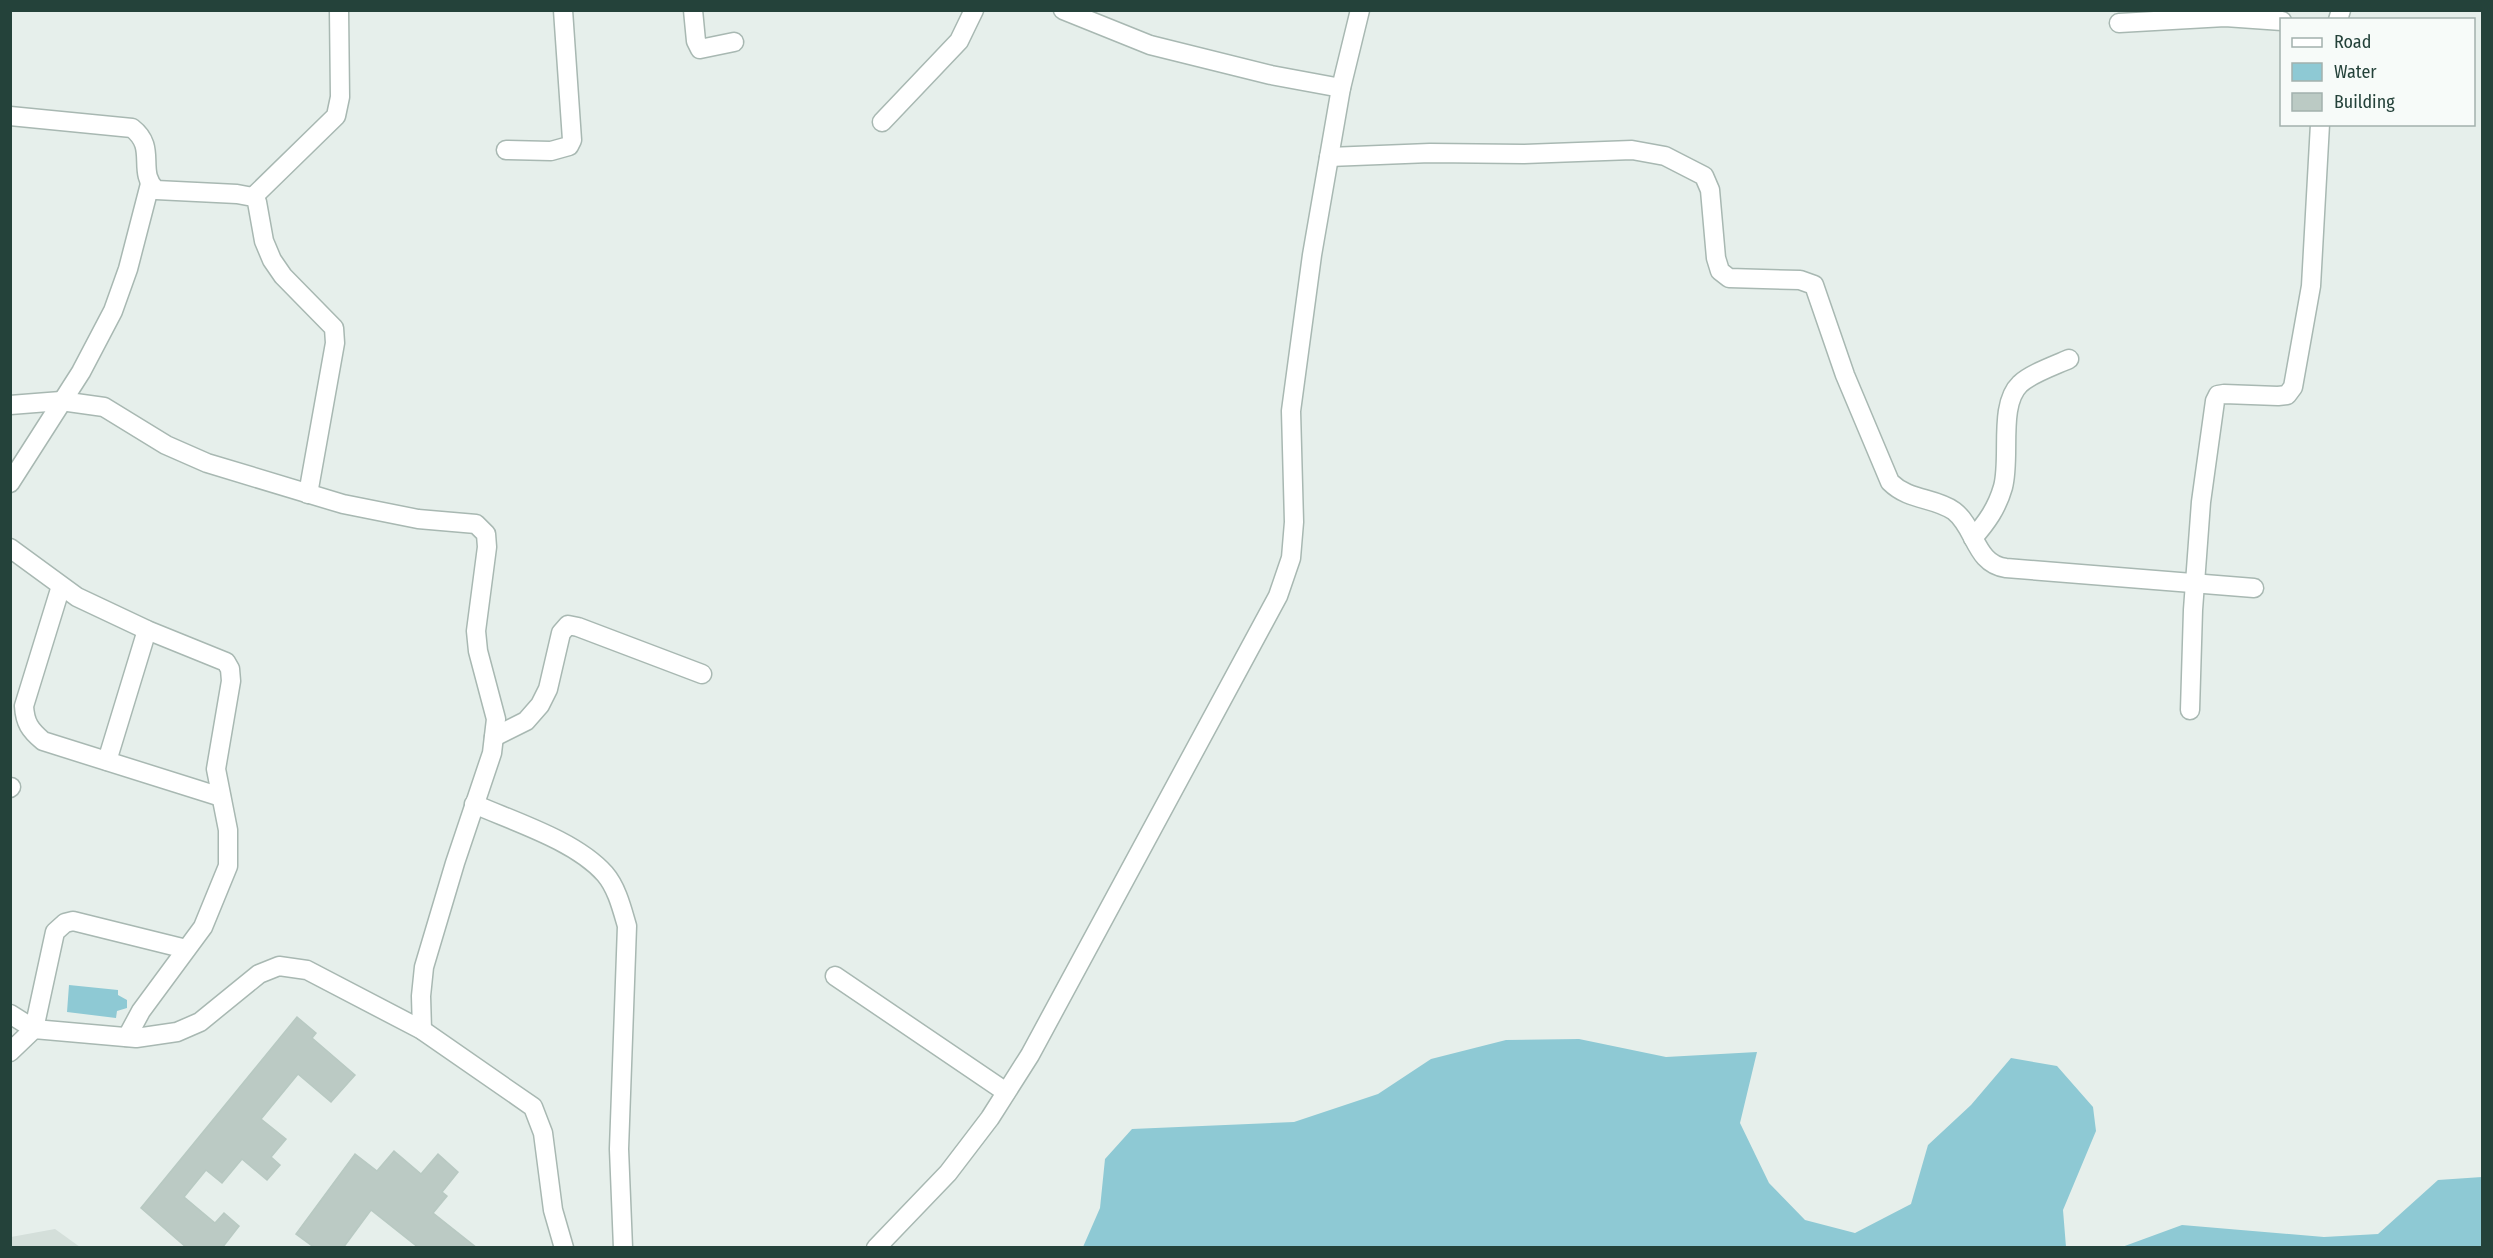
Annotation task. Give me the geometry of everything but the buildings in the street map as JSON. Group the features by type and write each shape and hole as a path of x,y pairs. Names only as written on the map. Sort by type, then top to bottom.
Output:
{"street":[{"path":"253,197 336,116 340,97 339,10"},
{"path":"506,150 551,151 569,146 572,140 563,10"},
{"path":"693,10 696,41 700,49 734,42"},
{"path":"882,122 959,41 974,10"},
{"path":"1063,10 1150,45 1271,75 1341,88"},
{"path":"876,1248 948,1173 990,1118 1030,1055 1278,596 1291,558 1294,522 1291,411 1312,255 1341,88 1360,10"},
{"path":"2119,23 2225,16 2280,21"},
{"path":"10,116 132,128 143,136 150,184 128,269 113,311 81,372 10,483"},
{"path":"2190,710 2201,502 2218,395 2278,396 2287,394 2293,387 2314,251 2320,126"},
{"path":"1329,157 1632,150 1665,156 1691,168 1704,176 1710,190 1716,258 1720,270 1729,278 1800,280 1814,285 1845,375 1890,482 1899,492 1952,510 1963,520 1987,561 1995,566 2254,588"},
{"path":"150,184 156,190 237,194 253,197 264,241 272,260 283,276 334,328 335,343 308,494"},
{"path":"1973,538 1991,517 2003,486 2007,462 2010,396 2021,382 2069,358"},
{"path":"10,405 62,400 104,407 166,446 207,464 343,504 418,519 476,524 486,534 487,547 476,631 478,651 496,719 492,753 424,967 421,996 422,1030"},
{"path":"10,548 77,597 147,630 226,662 230,669 231,681 216,769 228,830 228,866 203,927 141,1011 126,1037"},
{"path":"62,586 24,706 25,721 31,730 43,741 220,797"},
{"path":"494,737 526,721 540,705 548,689 561,633 568,625 702,675"},
{"path":"107,761 147,630"},
{"path":"474,804 559,841 591,862 606,876 620,904 627,926 619,1149 622,1248"},
{"path":"10,1052 34,1029 56,932 65,923 73,921 186,949"},
{"path":"10,1014 34,1029 126,1037 177,1032 200,1022 259,974 279,966 307,970 422,1030 533,1107 543,1133 553,1210 564,1248"},
{"path":"835,976 1006,1092"}],"shaded area":[{"path":"55,1229 80,1247 11,1247 11,1237"}],"water":[{"path":"69,985 118,990 118,995 127,1000 127,1008 117,1011 116,1018 67,1012"},
{"path":"1579,1039 1666,1057 1757,1052 1740,1123 1769,1183 1805,1220 1855,1233 1911,1204 1928,1145 1971,1105 2011,1058 2057,1066 2093,1107 2096,1131 2063,1210 2066,1247 1083,1247 1100,1208 1105,1159 1132,1129 1294,1122 1378,1094 1431,1059 1506,1040"},
{"path":"2482,1177 2482,1247 2122,1247 2182,1225 2324,1237 2378,1234 2438,1180"}]}
